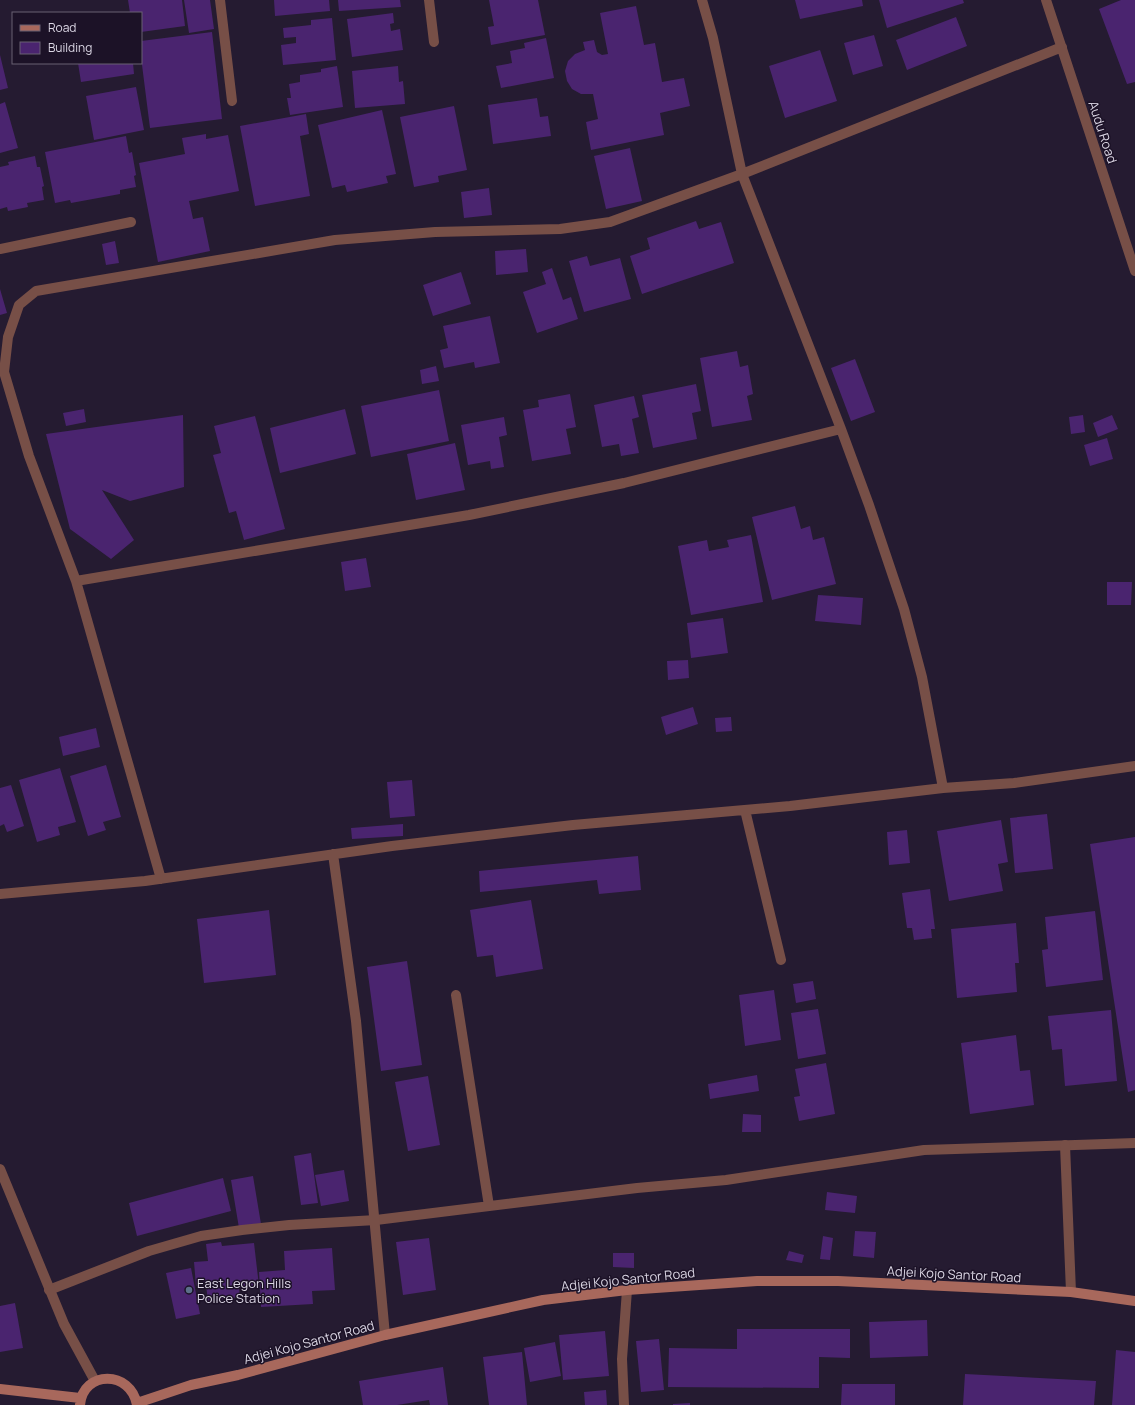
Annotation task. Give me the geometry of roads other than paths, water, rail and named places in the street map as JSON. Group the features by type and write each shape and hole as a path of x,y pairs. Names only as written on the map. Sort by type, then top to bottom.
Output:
{"street":[{"path":"220,0 232,101"},
{"path":"429,0 434,42"},
{"path":"702,0 713,38 742,174 869,504 904,609 922,677 943,788"},
{"name":"Audu Road","path":"1046,0 1135,271"},
{"path":"162,879 76,581 29,456 4,372 8,337 19,305 36,291 335,240 435,232 560,229 610,222 742,174 1062,47"},
{"path":"0,249 131,222"},
{"path":"76,581 469,515 624,483 841,429"},
{"path":"0,894 162,879 333,854 573,825 745,810 943,788 1014,784 1135,766"},
{"path":"745,810 781,960"},
{"path":"333,854 356,1021 376,1220 385,1335"},
{"path":"456,995 488,1206"},
{"path":"49,1290 149,1251 201,1236 289,1225 376,1220 726,1180 924,1150 1135,1143"},
{"path":"1065,1145 1071,1292"},
{"path":"0,1169 64,1324 95,1381"},
{"name":"Adjei Kojo Santor Road","path":"137,1404 191,1385 238,1375 385,1335 543,1300 627,1290 757,1281 838,1281 1071,1292 1135,1301"},
{"path":"624,1405 622,1359 627,1290"},
{"path":"0,1389 80,1402 86,1388 95,1381 106,1378 117,1380 127,1385 134,1394 137,1404"}],"place":[{"name":"East Legon Hills Police Station","path":"189,1290"}]}
